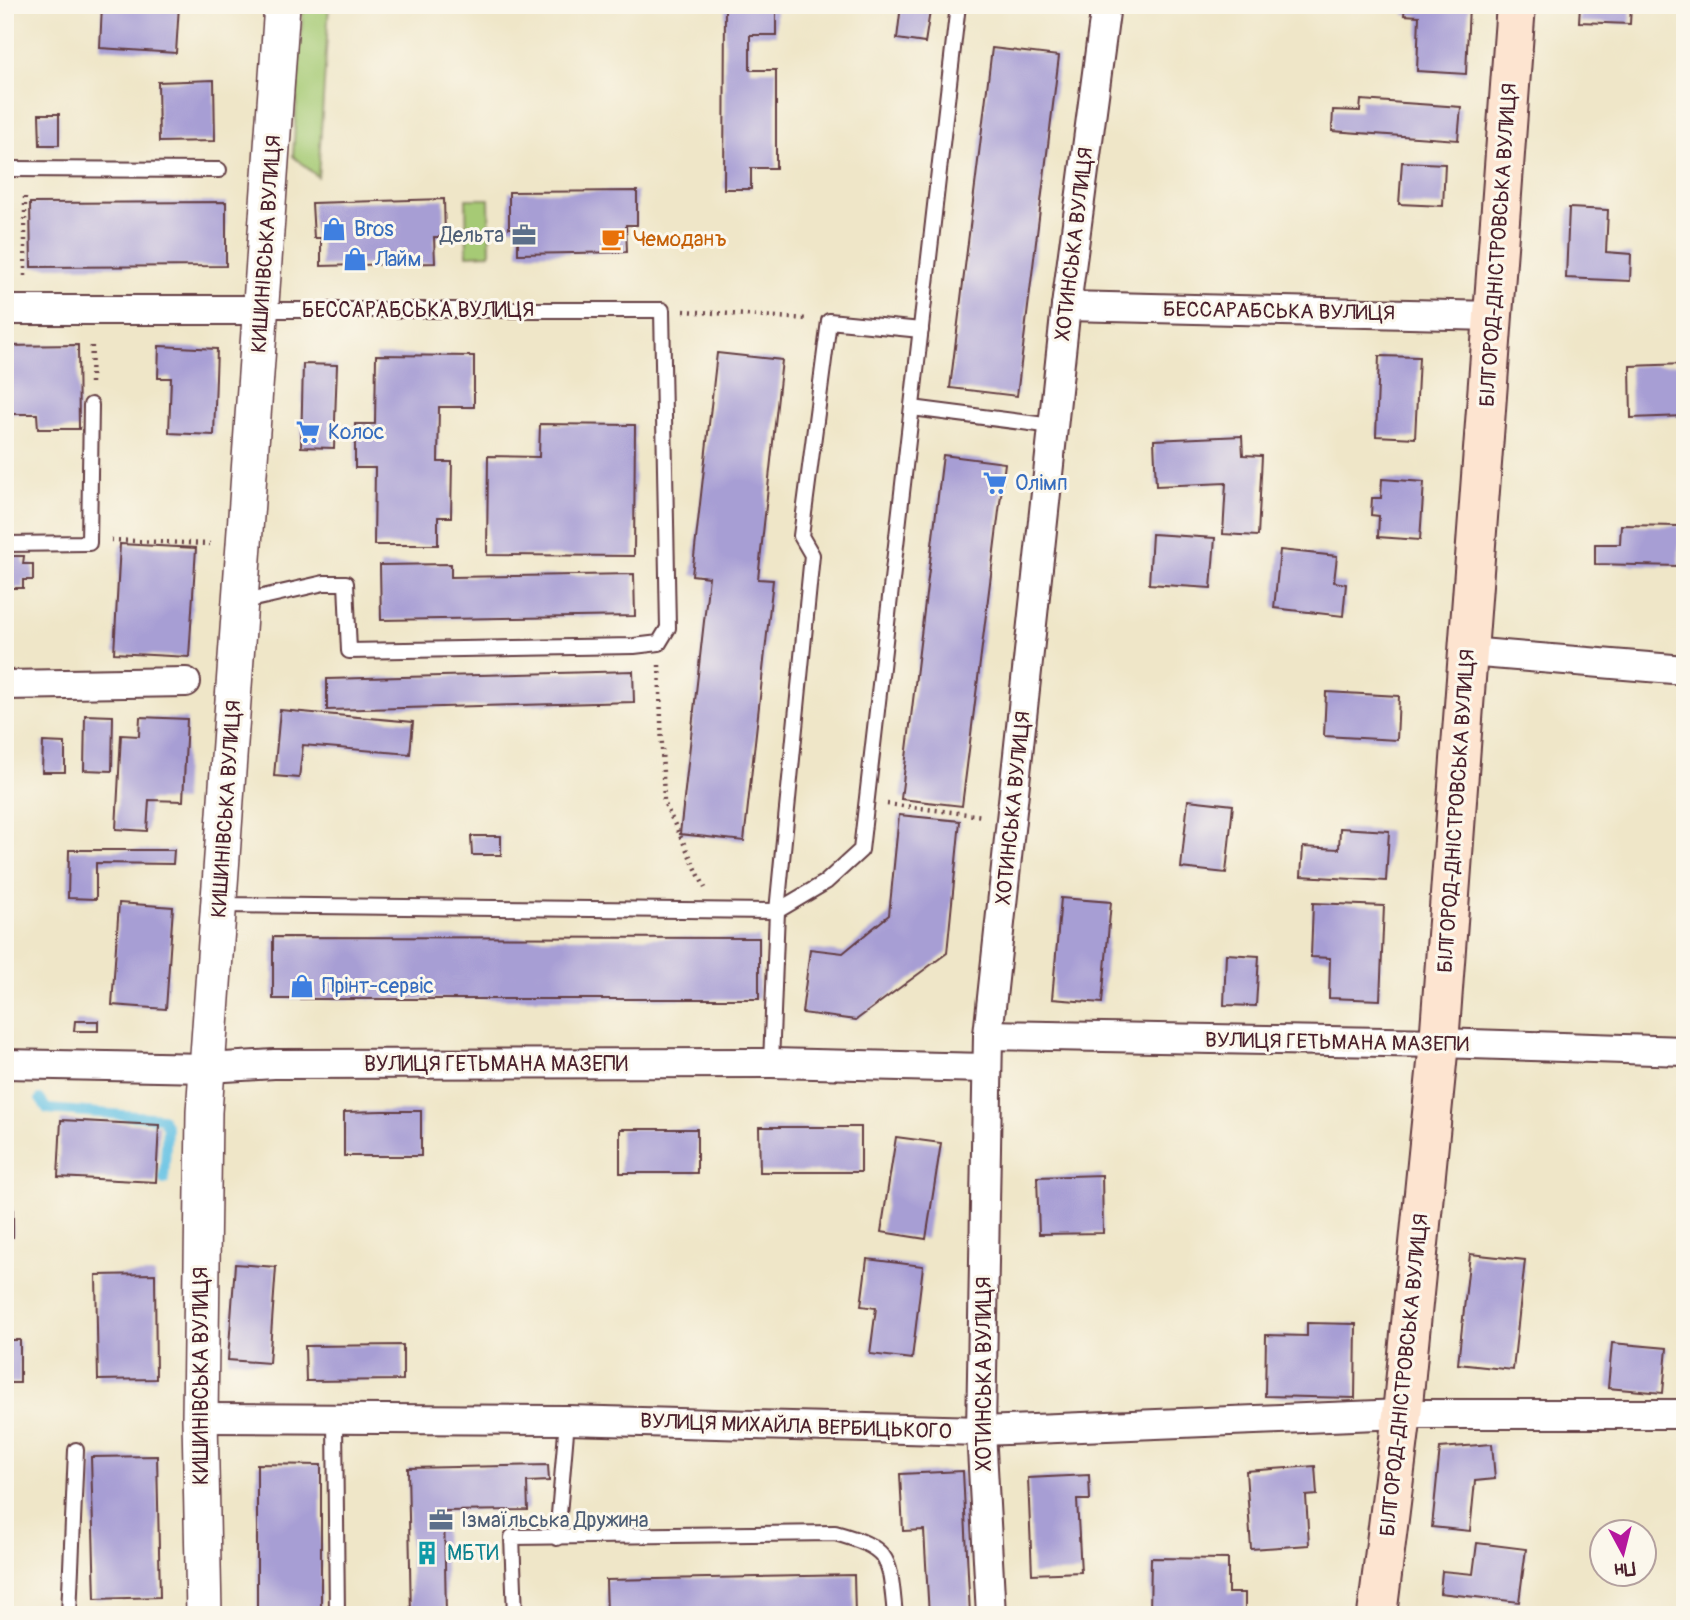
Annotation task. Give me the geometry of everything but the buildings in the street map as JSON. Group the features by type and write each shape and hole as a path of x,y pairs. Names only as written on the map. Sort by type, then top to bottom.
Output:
{"main road":[{"name":"БІЛГОРОД-ДНІСТРОВСЬКА ВУЛИЦЯ","path":"1377,1615 1402,1414 1439,1043 1516,5"}],"street":[{"name":"КИШИНІВСЬКА ВУЛИЦЯ","path":"204,1615 200,1418 204,1112 282,5"},
{"name":"ХОТИНСЬКА ВУЛИЦЯ","path":"991,1615 981,1431 988,1035 1066,306 1106,5"},
{"name":"БЕССАРАБСЬКА ВУЛИЦЯ","path":"1066,306 1493,316"},
{"name":"БЕССАРАБСЬКА ВУЛИЦЯ","path":"5,310 262,310"},
{"path":"1468,652 1685,670"},
{"path":"5,685 186,682"},
{"name":"ВУЛИЦЯ ГЕТЬМАНА МАЗЕПИ","path":"988,1035 1439,1043 1685,1051"},
{"name":"ВУЛИЦЯ ГЕТЬМАНА МАЗЕПИ","path":"5,1064 208,1068 274,1064 771,1063 986,1068"},
{"name":"ВУЛИЦЯ МИХАЙЛА ВЕРБИЦЬКОГО","path":"200,1418 567,1420 981,1431 1402,1414 1685,1414"}],"lane":[{"path":"219,905 777,911 826,882 861,850 958,5"},
{"path":"5,169 219,170"},
{"name":"БЕССАРАБСЬКА ВУЛИЦЯ","path":"262,310 662,310"},
{"path":"241,602 324,583 346,583 349,651 634,646 659,643 668,628 662,310"},
{"path":"771,1063 777,911 812,555 801,536 830,321 921,330"},
{"path":"5,544 89,543 91,405"},
{"path":"912,408 1053,426"},
{"path":"335,1420 337,1615"},
{"path":"557,1538 567,1420"},
{"path":"69,1615 76,1450"},
{"path":"515,1615 512,1537 835,1533 867,1543 887,1559 895,1615"}],"path":[{"path":"25,169 25,276"},
{"path":"662,310 830,321"},
{"path":"91,405 92,341"},
{"path":"89,543 118,539 213,544"},
{"path":"659,643 664,802 715,910"},
{"path":"866,801 1012,820"}],"green space":[{"path":"303,5 329,5 318,177 293,156"},
{"path":"466,199 489,199 490,254 467,255"}],"waterway":[{"path":"40,1099 47,1109 162,1118 167,1127 164,1180"}],"place":[{"name":"Bros","path":"334,229"},
{"name":"Дельта","path":"524,235"},
{"name":"Чемоданъ","path":"613,239"},
{"name":"Лайм","path":"355,259"},
{"name":"Колос","path":"308,432"},
{"name":"Олімп","path":"995,483"},
{"name":"Прінт-сервіс","path":"302,986"},
{"name":"Ізмаїльська Дружина","path":"441,1520"},
{"name":"МБТИ","path":"427,1553"}]}
